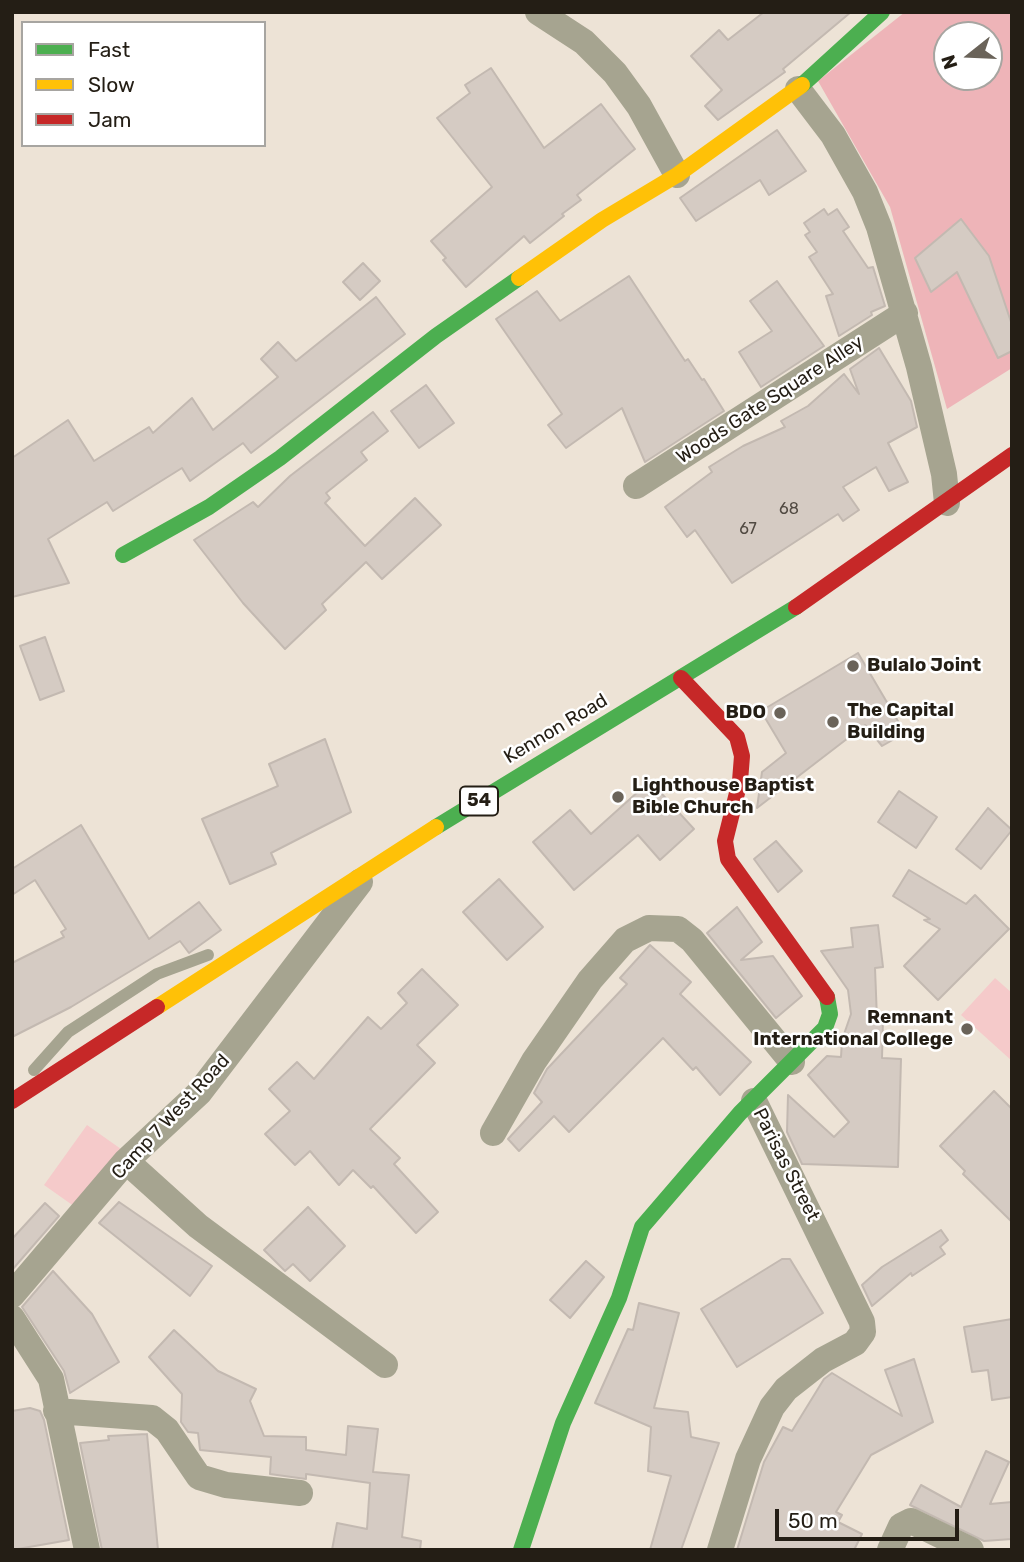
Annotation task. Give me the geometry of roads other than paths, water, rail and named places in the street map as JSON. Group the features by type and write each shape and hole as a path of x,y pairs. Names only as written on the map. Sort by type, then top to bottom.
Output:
{"main road":[{"path":"122,555 209,507 280,458 436,336 602,220 677,175 798,89 880,13"},
{"name":"Kennon Road","path":"12,1101 372,866 789,612 952,489 1012,455"},
{"name":"Parisas Street","path":"681,678 737,737 742,755 740,781 725,841 728,859 830,1000 830,1014 825,1028 754,1101"},
{"path":"521,1550 564,1423 619,1298 642,1227 654,1210 754,1101"}],"street":[{"path":"538,12 584,42 615,73 639,106 677,175"},
{"path":"798,89 833,135 865,192 905,313 952,489"},
{"name":"Woods Gate Square Alley","path":"636,486 905,313"},
{"name":"Camp 7 West Road","path":"12,1295 126,1161 199,1093 372,866"},
{"path":"493,1133 534,1061 590,980 625,940 649,928 665,926 678,929 692,940 792,1062"},
{"name":"Parisas Street","path":"720,1550 748,1459 772,1407 786,1389 823,1360 855,1343 863,1332 862,1322 754,1101"},
{"path":"126,1161 198,1226 385,1365"},
{"path":"12,1318 51,1379 56,1411 70,1458 87,1550"},
{"path":"56,1411 152,1418 167,1430 199,1477 226,1485 300,1493"},
{"path":"890,1550 901,1526 911,1521 971,1550"}],"lane":[{"path":"32,1088 34,1069 68,1032 157,974 229,947 241,952"}],"place":[{"name":"Bulalo Joint","path":"853,666"},
{"name":"BDO","path":"780,713"},
{"name":"The Capital Building","path":"833,722"},
{"name":"Lighthouse Baptist Bible Church","path":"618,797"},
{"name":"Remnant International College","path":"967,1029"}]}
